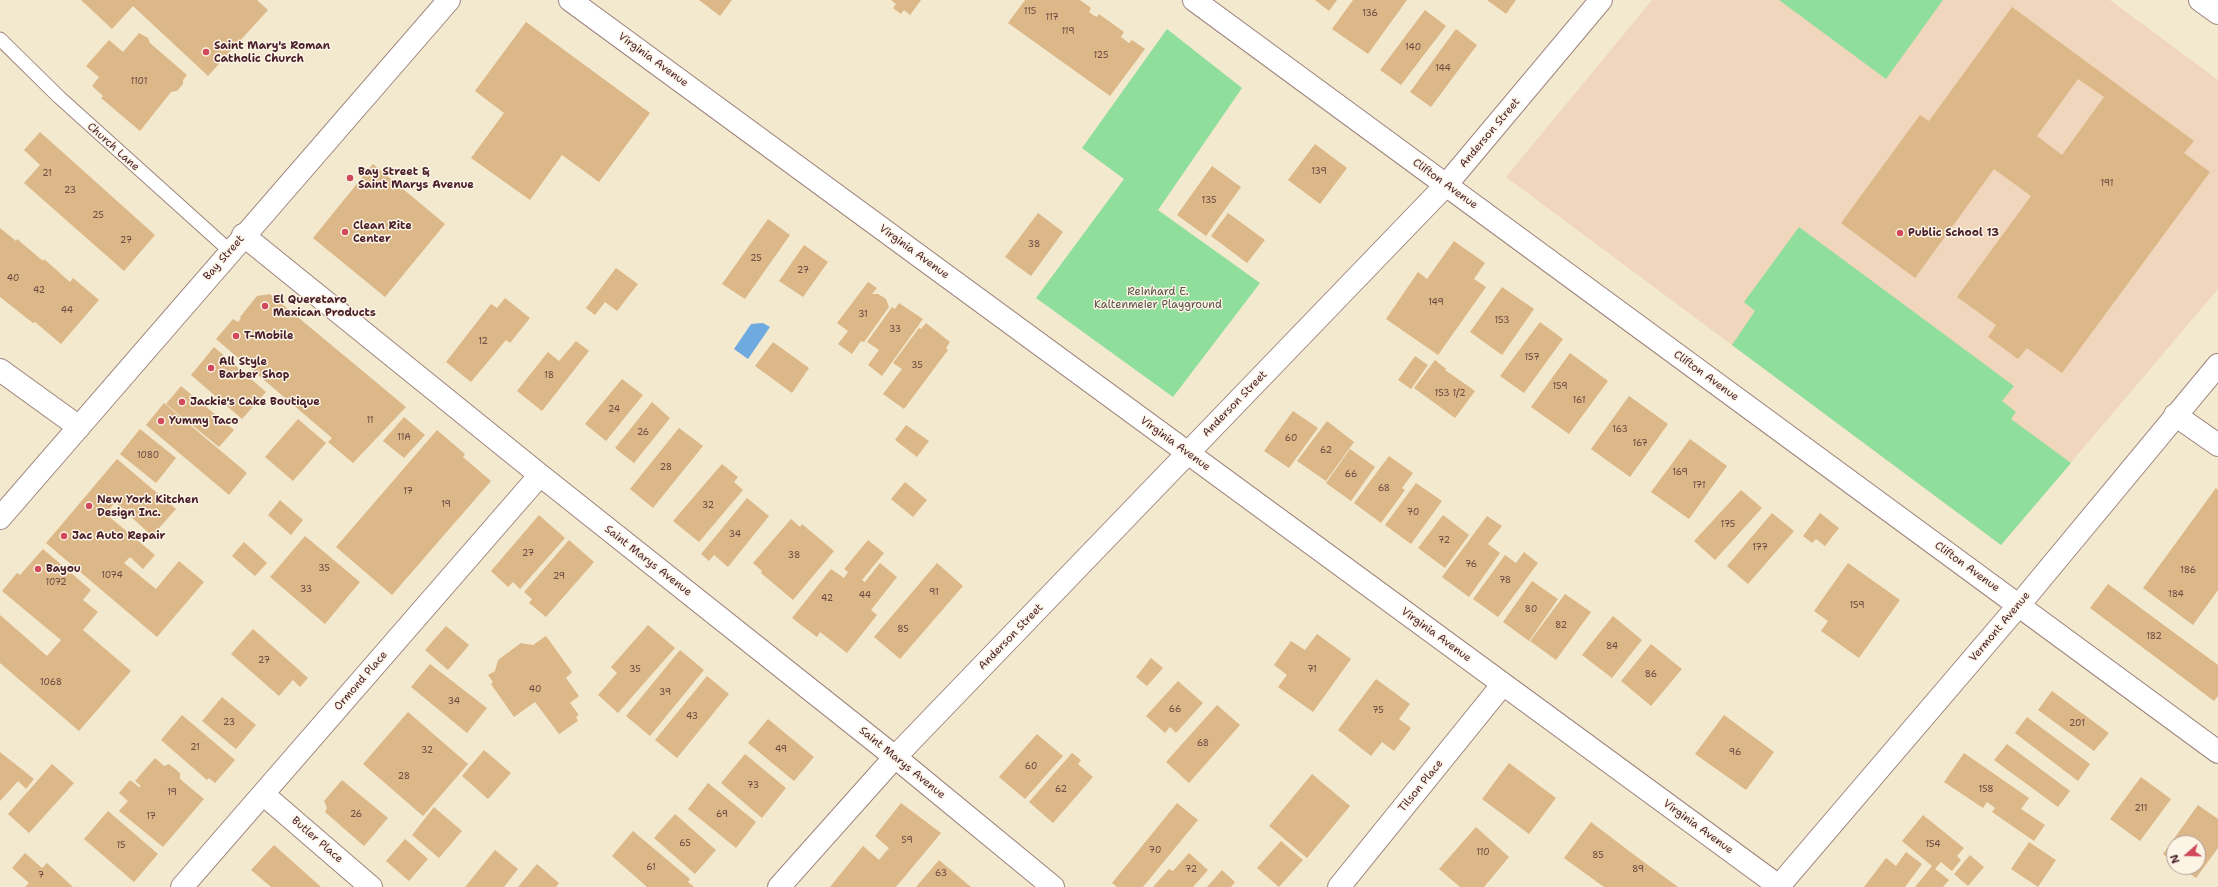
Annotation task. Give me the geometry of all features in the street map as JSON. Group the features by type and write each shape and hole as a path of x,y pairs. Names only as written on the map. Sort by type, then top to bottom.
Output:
{"street":[{"name":"Bay Street","path":"0,518 449,0"},
{"name":"Virginia Avenue","path":"570,0 1780,886"},
{"name":"Clifton Avenue","path":"1194,0 2218,752"},
{"name":"Anderson Street","path":"779,887 895,757 1446,185 1600,0"},
{"path":"2200,0 2218,13"},
{"name":"Saint Marys Avenue","path":"237,243 540,475 895,757 1053,887"},
{"name":"Vermont Avenue","path":"1780,886 2019,605 2218,365"},
{"path":"0,370 79,427"},
{"path":"2175,415 2218,445"},
{"name":"Ormond Place","path":"182,887 540,475"},
{"name":"Tilson Place","path":"1339,887 1503,684"},
{"name":"Butler Place","path":"263,794 370,887"}],"lane":[{"name":"Church Lane","path":"0,39 65,102 237,243"}],"shaded area":[{"name":"Public School 13","path":"1652,0 2110,0 2218,80 2218,289 2001,545 1506,177"}],"green space":[{"path":"1779,0 1943,0 1886,79"},
{"name":"Reinhard E. Kaltenmeier Playground","path":"1167,29 1242,88 1158,210 1260,283 1173,397 1036,298 1124,179 1082,148"},
{"path":"1799,227 2014,386 2002,401 2016,412 2011,419 2071,463 2001,545 1732,345 1755,311 1744,302"}],"water":[{"path":"763,323 770,327 748,359 734,349 751,324"}],"building":[{"name":"Saint Mary's Roman Catholic Church","path":"81,0 257,0 268,10 208,76 133,6 112,29"},
{"path":"699,0 732,0 720,16"},
{"path":"891,0 921,0 910,15 904,10 901,14 893,8 896,4"},
{"path":"1025,0 1080,0 1091,8 1089,12 1093,15 1097,17 1099,14 1124,32 1121,37 1129,43 1132,40 1145,49 1110,96 1008,23"},
{"path":"1315,0 1337,0 1329,11"},
{"path":"1353,0 1407,0 1368,54 1332,29"},
{"path":"1487,0 1516,0 1506,14"},
{"path":"2012,7 2194,141 2184,153 2210,172 2062,373 2027,348 2018,359 1988,337 1996,325 1957,297 2031,196 1994,169 1915,278 1841,223 1920,115 1929,121","holes":["2078,79 2104,97 2062,155 2037,136"]},
{"path":"1425,10 1446,26 1401,85 1380,70"},
{"path":"526,22 650,113 599,182 562,155 530,200 471,158 504,113 475,91"},
{"path":"1456,29 1477,45 1431,107 1410,92"},
{"path":"139,33 148,38 150,43 187,75 183,80 183,84 177,91 171,92 140,131 101,98 103,96 92,86 99,77 86,66 109,40 123,52"},
{"path":"40,132 155,235 124,271 24,183 40,165 24,150"},
{"path":"1315,144 1347,168 1320,204 1288,180"},
{"path":"373,164 445,224 385,297 313,238"},
{"path":"1212,166 1241,187 1206,236 1177,215"},
{"path":"1038,213 1063,232 1031,276 1005,257"},
{"path":"1228,213 1265,240 1247,263 1211,236"},
{"path":"768,219 790,235 745,299 722,284"},
{"path":"0,228 16,241 17,239 43,261 44,259 70,282 73,278 99,300 61,344 35,322 33,323 0,297"},
{"path":"1454,241 1485,263 1474,279 1486,287 1438,355 1386,319 1418,272 1427,279"},
{"path":"804,245 828,262 803,297 779,281"},
{"path":"616,268 638,284 617,311 605,302 595,315 586,308"},
{"path":"868,282 877,288 872,294 878,294 886,299 889,307 864,342 861,341 852,354 838,344 848,331 837,323"},
{"path":"1502,287 1534,309 1502,355 1470,332"},
{"path":"270,294 406,407 353,463 328,442 332,438 216,339 233,319 238,322 241,318 240,317 257,296"},
{"path":"505,298 530,318 510,343 506,340 471,382 446,362 491,304 497,308"},
{"path":"899,303 923,319 882,376 868,365 879,350 867,342 892,307 895,309"},
{"path":"1540,322 1563,339 1524,393 1500,376"},
{"path":"926,323 950,342 946,348 948,350 904,409 883,394 902,369 893,363 919,328 921,329"},
{"path":"576,341 589,351 542,411 517,391 548,352 559,361"},
{"path":"773,342 809,368 792,393 755,366"},
{"path":"214,347 266,392 242,419 191,375"},
{"path":"1570,353 1608,381 1569,434 1531,407"},
{"path":"1415,356 1428,365 1411,389 1398,380"},
{"path":"1435,360 1446,369 1445,370 1475,391 1455,418 1414,388"},
{"path":"622,379 643,395 606,441 585,424"},
{"path":"181,386 234,430 219,447 166,404"},
{"path":"1629,396 1668,424 1630,477 1591,449"},
{"path":"652,402 670,418 634,463 615,448"},
{"path":"164,403 247,473 229,495 146,425"},
{"path":"1293,411 1318,428 1289,468 1264,451"},
{"path":"404,417 425,435 404,458 383,441"},
{"path":"298,419 326,443 293,481 265,457"},
{"path":"1327,421 1354,442 1326,481 1297,461"},
{"path":"906,425 929,441 917,457 895,440"},
{"path":"679,428 703,446 653,508 630,489"},
{"path":"140,429 176,458 156,483 120,454"},
{"path":"437,430 465,454 463,457 491,481 392,595 336,547"},
{"path":"1690,439 1727,466 1689,519 1651,492"},
{"path":"1350,449 1375,467 1351,501 1326,483"},
{"path":"1389,456 1413,473 1402,488 1405,490 1381,523 1354,503"},
{"path":"117,459 176,509 152,536 115,502 106,514 155,555 143,569 130,557 124,563 156,589 179,561 204,582 157,637 46,543"},
{"path":"722,464 738,477 734,482 743,490 699,542 673,521"},
{"path":"905,482 927,500 913,517 891,499"},
{"path":"1416,483 1442,501 1411,544 1385,525"},
{"path":"2216,488 2218,490 2218,590 2193,625 2143,588"},
{"path":"1741,490 1762,508 1715,560 1694,541"},
{"path":"747,498 769,516 728,567 714,555 709,561 701,554"},
{"path":"280,500 303,520 291,535 268,515"},
{"path":"1772,513 1794,531 1748,584 1727,566"},
{"path":"1820,513 1839,528 1825,546 1816,539 1812,543 1803,536"},
{"path":"539,515 565,538 520,589 513,582 508,587 491,571"},
{"path":"1443,515 1469,535 1445,568 1418,548"},
{"path":"1487,516 1502,526 1488,544 1500,553 1469,597 1442,577"},
{"path":"791,519 800,527 802,524 834,551 793,600 761,573 762,571 753,563"},
{"path":"305,536 360,582 325,624 270,577"},
{"path":"569,540 594,562 546,617 529,603 532,599 524,592"},
{"path":"868,540 884,553 862,580 865,582 880,563 897,577 871,610 877,615 847,653 820,632 817,637 792,618 831,569 844,578 848,572 844,569"},
{"path":"244,542 267,563 255,576 232,556"},
{"path":"43,549 91,590 83,600 98,612 83,630 131,671 79,731 0,663 0,615 47,656 61,640 2,591 17,573 20,575"},
{"path":"1524,552 1538,563 1498,617 1473,599 1505,555 1516,563"},
{"path":"937,563 963,586 900,659 874,637"},
{"path":"1848,563 1900,600 1859,658 1821,631 1828,621 1814,611"},
{"path":"1532,581 1558,599 1529,641 1503,622"},
{"path":"2108,584 2218,665 2218,696 2214,701 2090,608"},
{"path":"1565,594 1591,612 1556,660 1530,641"},
{"path":"1613,616 1642,640 1612,678 1582,655"},
{"path":"648,625 675,648 618,713 598,695 617,673 611,667"},
{"path":"446,626 469,645 448,670 425,650"},
{"path":"253,629 308,678 300,687 293,680 279,696 231,654"},
{"path":"1317,634 1351,659 1313,712 1278,687 1287,675 1274,665 1291,641 1305,650"},
{"path":"546,636 572,672 566,678 579,696 570,703 579,715 576,717 578,721 559,734 535,702 514,717 491,684 493,682 488,675 495,671 498,660 521,643 533,645"},
{"path":"1651,644 1682,669 1651,706 1621,681"},
{"path":"680,650 704,670 650,736 626,716"},
{"path":"1151,658 1163,668 1147,686 1136,677"},
{"path":"430,664 487,708 467,733 411,687"},
{"path":"707,676 729,694 677,758 655,740"},
{"path":"1376,679 1410,704 1399,719 1411,728 1394,751 1382,742 1371,756 1338,730"},
{"path":"1178,681 1203,703 1176,733 1170,727 1165,733 1146,716"},
{"path":"2052,691 2109,733 2094,751 2038,710"},
{"path":"222,697 256,725 236,749 202,721"},
{"path":"1217,705 1240,725 1189,783 1166,762"},
{"path":"408,712 468,764 423,816 363,764"},
{"path":"182,715 235,760 215,783 209,778 207,780 161,740"},
{"path":"1724,715 1774,752 1746,790 1695,754"},
{"path":"2027,717 2090,764 2078,781 2015,733"},
{"path":"768,719 814,757 794,781 748,743"},
{"path":"1037,734 1063,756 1025,799 999,777"},
{"path":"2007,744 2070,791 2058,807 1994,760"},
{"path":"484,750 511,773 488,799 462,776"},
{"path":"0,752 34,779 26,789 18,781 0,801"},
{"path":"1072,753 1081,760 1078,764 1093,777 1053,823 1029,802"},
{"path":"1964,753 2029,798 2021,809 2045,825 2034,841 1992,812 1995,808 1987,802 1983,808 1944,782"},
{"path":"745,754 786,788 762,818 721,783"},
{"path":"155,758 164,766 169,764 180,773 180,779 204,799 163,847 119,811 128,801 119,793 130,780 139,787 141,786 135,781"},
{"path":"1509,763 1556,798 1529,834 1482,799"},
{"path":"52,764 74,783 29,833 8,814"},
{"path":"1312,774 1350,806 1307,858 1269,826"},
{"path":"2141,777 2171,799 2140,841 2110,819"},
{"path":"342,780 388,818 364,846 325,812 327,808 324,801"},
{"path":"708,783 756,822 736,848 688,809"},
{"path":"901,803 941,833 896,887 830,887 863,846 879,860 889,848 875,836"},
{"path":"1177,803 1198,820 1143,887 1117,887 1112,883"},
{"path":"2198,805 2218,819 2218,848 2206,864 2206,835 2177,835"},
{"path":"434,807 462,831 439,858 412,835"},
{"path":"108,811 158,854 134,882 84,839"},
{"path":"675,814 716,850 695,874 654,838"},
{"path":"1923,815 1964,848 1957,856 1961,860 1952,871 1941,862 1935,869 1949,880 1943,887 1915,887 1932,866 1902,841"},
{"path":"1591,822 1678,887 1604,887 1564,858"},
{"path":"1476,827 1509,857 1484,887 1460,887 1439,869"},
{"path":"633,831 690,879 688,882 694,887 647,887 612,856"},
{"path":"405,839 428,859 409,881 386,861"},
{"path":"1281,841 1303,860 1279,887 1257,868"},
{"path":"2029,842 2056,860 2038,887 2011,869"},
{"path":"274,845 321,887 271,887 251,870"},
{"path":"495,850 518,869 504,887 465,887"},
{"path":"1906,852 1922,864 1905,887 1864,887 1886,858 1896,866"},
{"path":"25,853 42,868 47,863 73,887 25,887 29,883 12,868"},
{"path":"1189,853 1208,870 1193,887 1153,887 1169,869 1173,871"},
{"path":"1970,855 1984,867 1968,886 1954,874"},
{"path":"939,860 971,887 916,887"},
{"path":"537,864 559,883 556,887 518,887"},
{"path":"1222,870 1235,882 1231,887 1207,887"}],"place":[{"name":"Saint Mary's Roman Catholic Church","path":"206,52"},
{"name":"Bay Street & Saint Marys Avenue","path":"350,178"},
{"name":"Clean Rite Center","path":"345,232"},
{"name":"Public School 13","path":"1900,233"},
{"name":"El Queretaro Mexican Products","path":"265,306"},
{"name":"T-Mobile","path":"236,336"},
{"name":"All Style Barber Shop","path":"211,368"},
{"name":"Jackie's Cake Boutique","path":"182,402"},
{"name":"Yummy Taco","path":"161,421"},
{"name":"New York Kitchen Design Inc.","path":"89,506"},
{"name":"Jac Auto Repair","path":"64,536"},
{"name":"Bayou","path":"38,569"}]}
